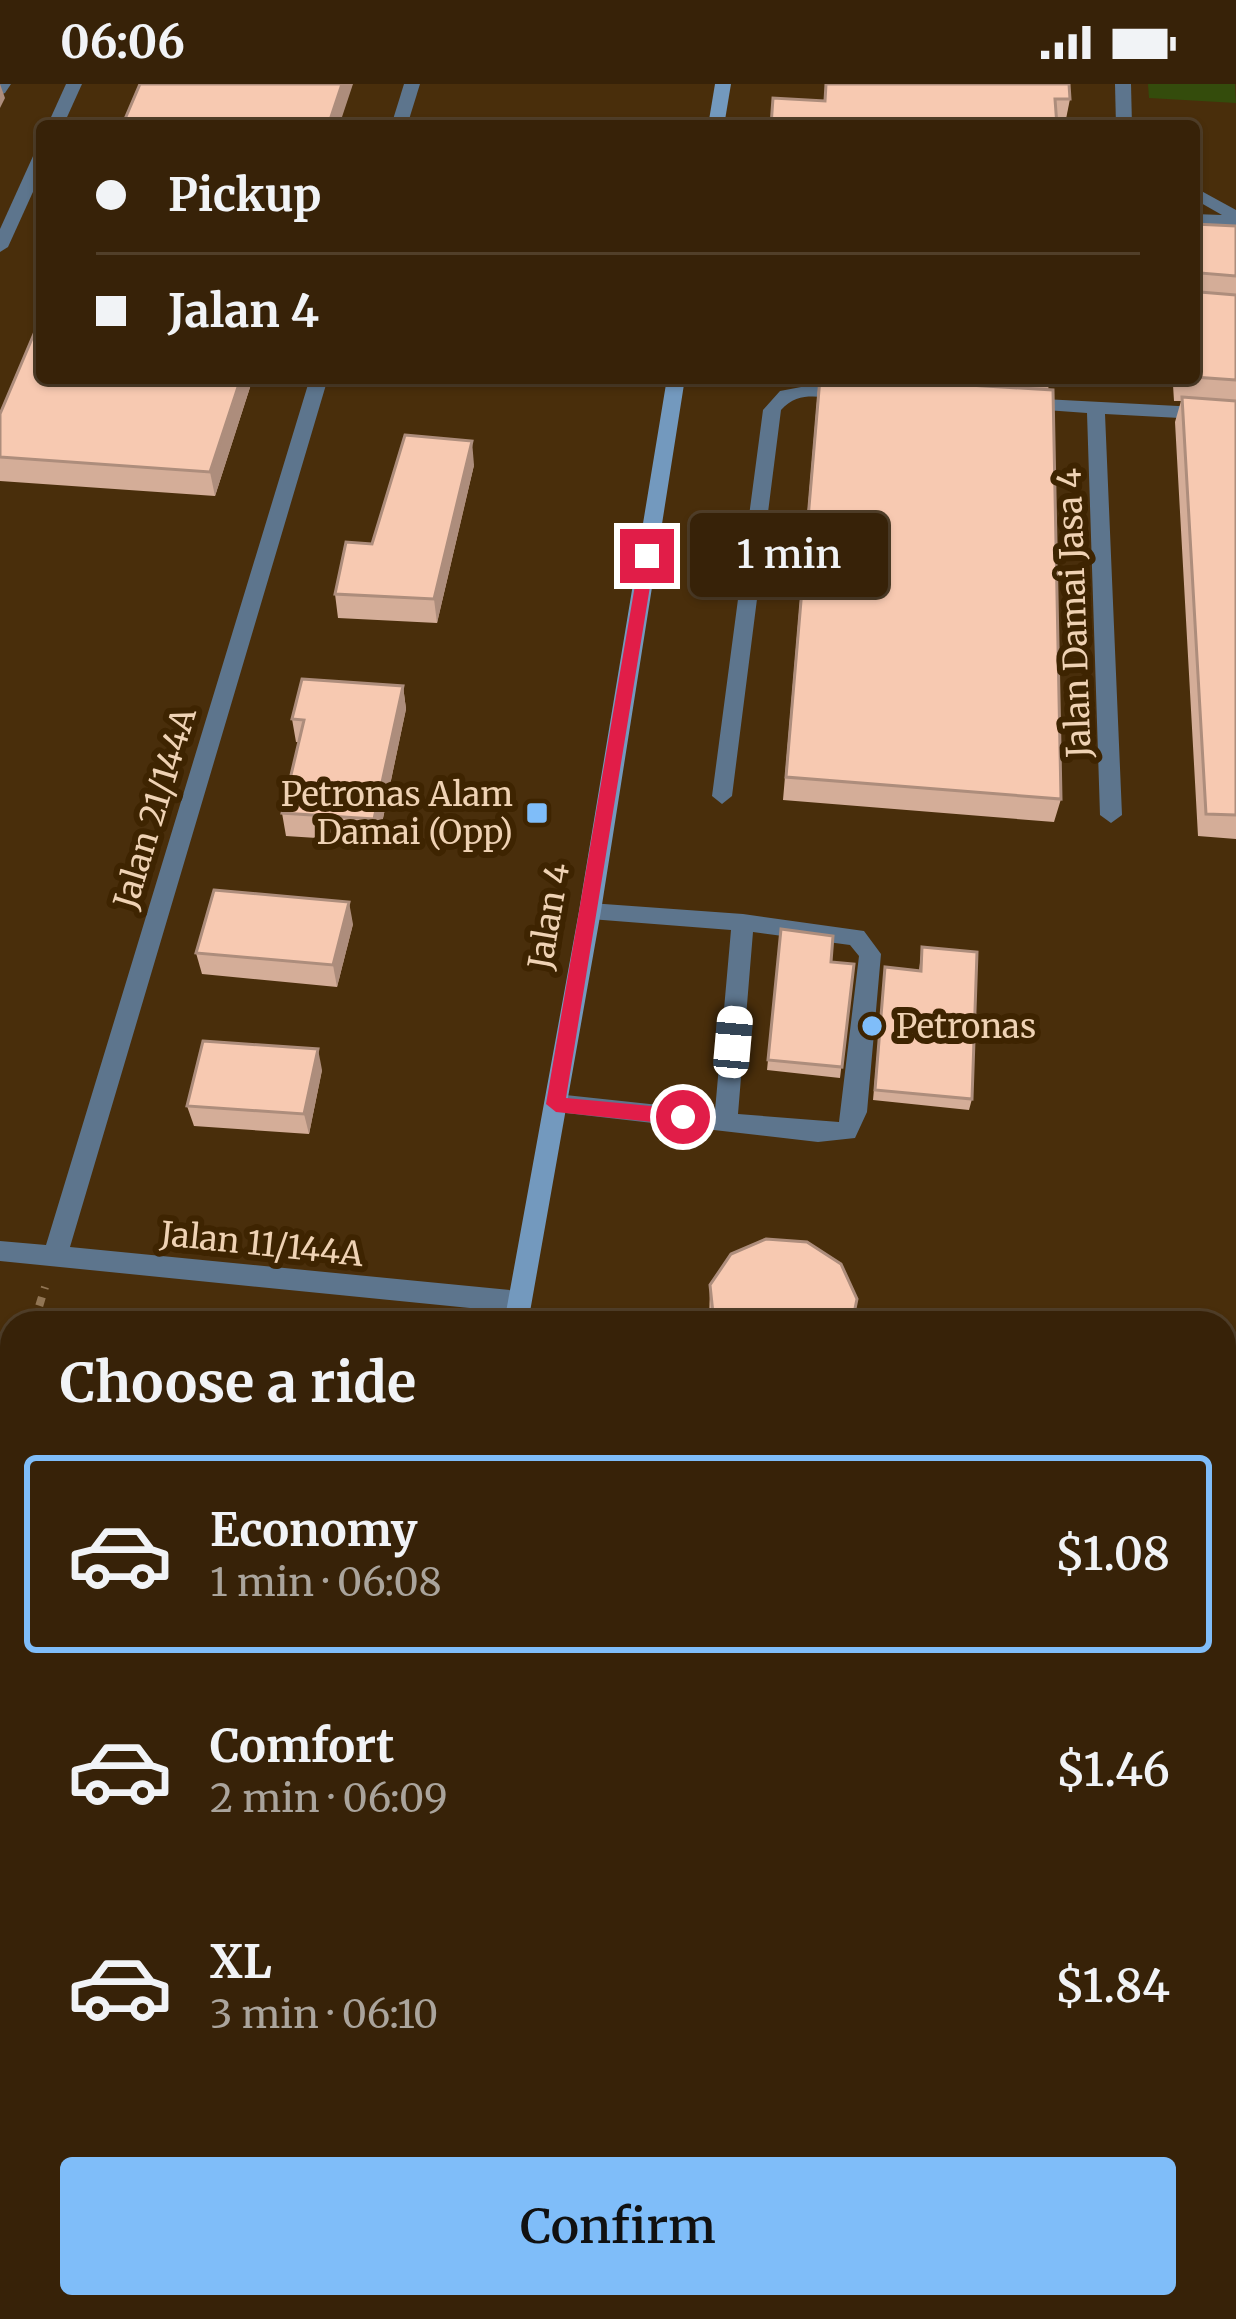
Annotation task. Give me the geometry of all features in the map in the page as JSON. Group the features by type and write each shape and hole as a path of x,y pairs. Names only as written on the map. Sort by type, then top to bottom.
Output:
{"street":[{"path":"58,120 74,84"},
{"path":"401,120 412,84"},
{"path":"717,120 723,84"},
{"path":"1123,84 1124,120"},
{"path":"0,247 36,167"},
{"path":"1200,196 1236,219"},
{"path":"1200,219 1236,219"},
{"name":"Jalan 21/144A","path":"55,1257 318,384"},
{"name":"Jalan 4","path":"517,1311 590,911 675,384"},
{"path":"722,796 772,410 778,398 800,388 868,393"},
{"path":"1005,403 1236,415"},
{"name":"Jalan Damai Jasa 4","path":"1096,409 1111,815"},
{"path":"556,1104 848,1131 855,1112 870,954 856,937 836,931 590,911"},
{"path":"726,1122 743,922"},
{"name":"Jalan 11/144A","path":"0,1251 509,1311"}],"green space":[{"path":"1148,84 1235,84 1236,103 1149,98"}],"building":[{"path":"140,84 342,84 330,120 125,120"},
{"path":"826,84 1069,84 1070,99 1055,99 1057,120 771,120 773,98 825,101"},
{"path":"1200,224 1236,226 1236,276 1201,273"},
{"path":"1200,292 1236,295 1236,380 1200,377"},
{"path":"36,329 36,384 239,384 210,472 0,457 0,414"},
{"path":"819,384 1053,390 1061,799 786,777"},
{"path":"1182,397 1236,401 1236,815 1206,814"},
{"path":"405,435 472,441 434,599 335,594 346,542 372,544"},
{"path":"302,679 403,686 374,819 282,813 304,720 292,719"},
{"path":"214,890 349,902 333,965 196,953"},
{"path":"781,929 833,936 831,962 854,964 842,1067 768,1060"},
{"path":"922,947 977,952 972,1099 875,1090 885,967 921,971"},
{"path":"203,1041 318,1049 304,1114 187,1106"},
{"path":"766,1239 807,1242 841,1264 857,1299 854,1311 713,1311 710,1285 731,1254"}],"place":[{"name":"Petronas Alam Damai (Opp)","path":"537,813"},
{"name":"Petronas","path":"872,1026"}],"route":[{"path":"647,556 556,1104 683,1117"}]}
